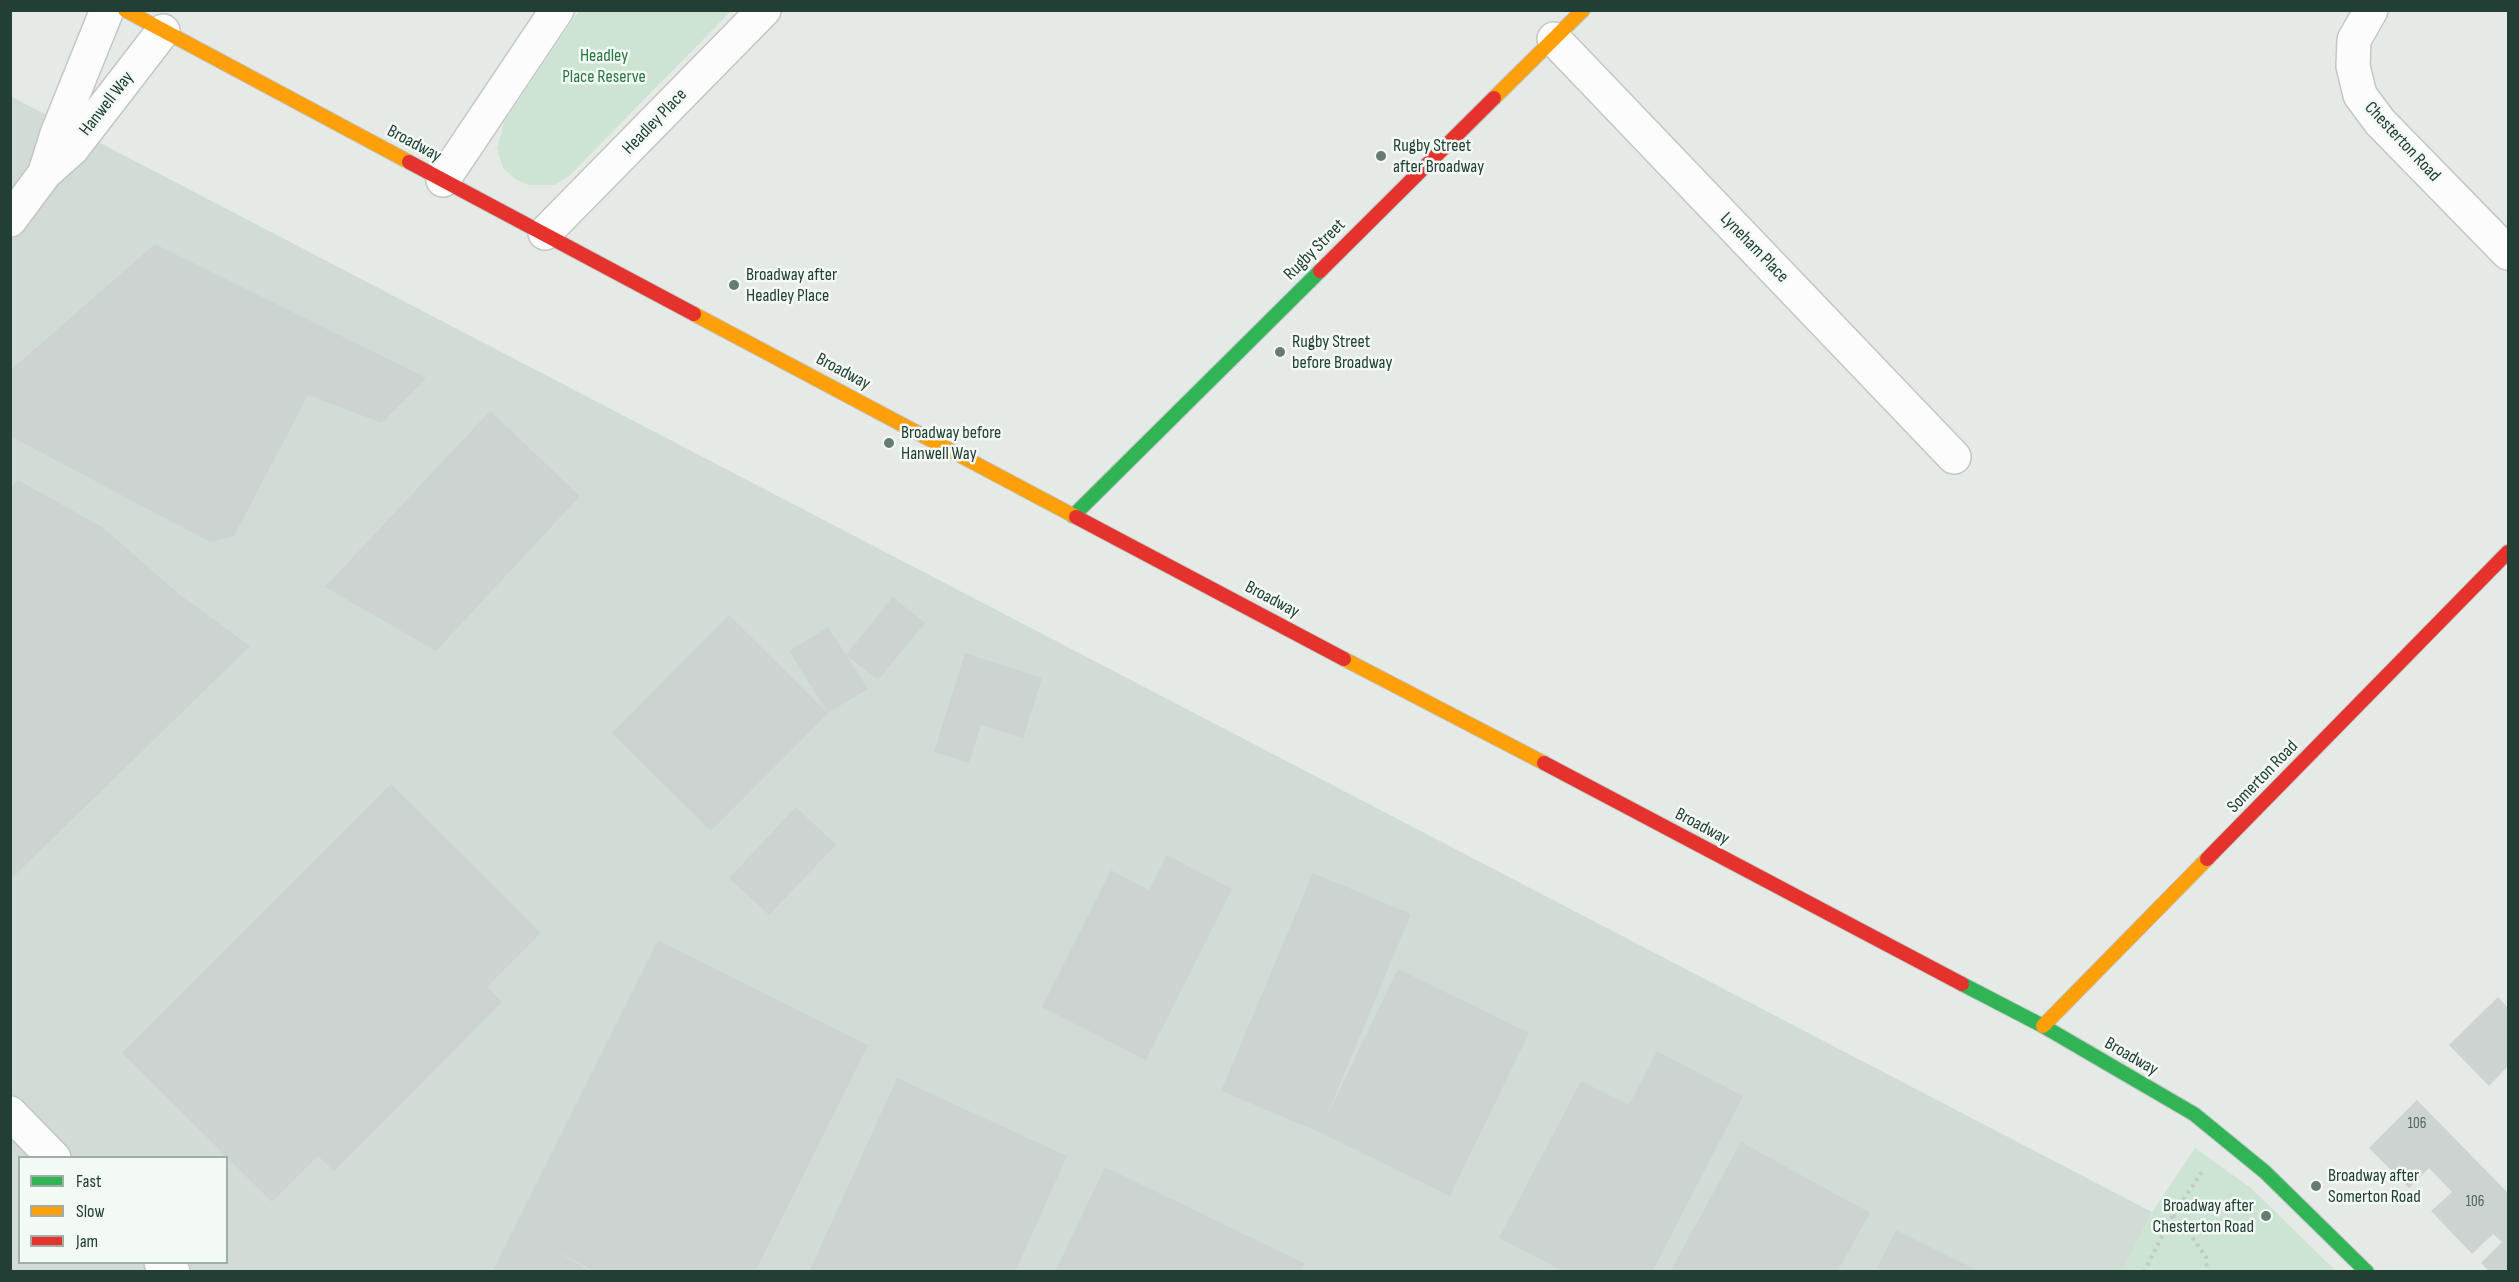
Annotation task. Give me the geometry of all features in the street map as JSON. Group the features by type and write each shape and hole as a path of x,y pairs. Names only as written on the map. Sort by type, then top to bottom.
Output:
{"street":[{"name":"Hanwell Way","path":"45,173 57,134 107,10"},
{"name":"Broadway","path":"125,10 1073,516 2043,1026 2194,1114 2265,1172 2367,1272"},
{"path":"443,180 557,10"},
{"name":"Headley Place","path":"545,233 764,10"},
{"name":"Rugby Street","path":"1073,516 1583,10"},
{"name":"Chesterton Road","path":"2371,10 2354,40 2353,66 2360,95 2380,122 2508,253"},
{"name":"Hanwell Way","path":"10,220 45,173 72,150 164,31"},
{"name":"Lyneham Place","path":"1554,39 1954,457"},
{"name":"Somerton Road","path":"2043,1026 2508,552"},
{"path":"10,1113 52,1156"}],"path":[{"path":"2144,1272 2173,1215 2225,1139"},
{"path":"2173,1215 2206,1257 2207,1272"}],"shaded area":[{"path":"10,96 2152,1212 2123,1271 11,1271"}],"green space":[{"name":"Headley Place Reserve","path":"579,11 731,11 568,177 554,185 529,185 515,179 503,168 497,149 504,122"},
{"path":"2195,1148 2251,1188 2336,1271 2123,1271 2152,1212"}],"building":[{"path":"155,244 426,378 382,423 308,395 234,536 210,542 10,436 10,372 13,368"},
{"path":"490,411 580,496 436,651 325,587"},
{"path":"18,480 102,527 180,595 250,646 10,880 10,488"},
{"path":"893,597 925,623 878,680 846,655"},
{"path":"729,615 828,713 711,831 612,733"},
{"path":"828,627 868,689 828,713 789,651"},
{"path":"965,653 1042,678 1023,738 981,725 969,763 934,752"},
{"path":"391,784 541,933 487,987 502,1002 334,1171 318,1156 272,1202 122,1053"},
{"path":"796,807 836,845 769,915 729,878"},
{"path":"1167,855 1232,889 1146,1060 1042,1007 1111,870 1149,890"},
{"path":"1313,873 1411,914 1324,1122 1398,969 1529,1033 1450,1196 1319,1132 1221,1091"},
{"path":"658,940 868,1045 755,1272 596,1272 543,1245 592,1272 492,1272"},
{"path":"2498,997 2508,1008 2508,1066 2489,1086 2449,1045"},
{"path":"1657,1051 1743,1096 1652,1272 1565,1272 1499,1238 1581,1081 1629,1105"},
{"path":"897,1078 1067,1156 1015,1272 809,1272"},
{"path":"2417,1100 2508,1193 2508,1272 2490,1272 2481,1263 2502,1242 2493,1234 2472,1254 2431,1211 2452,1192 2429,1168 2409,1188 2369,1148"},
{"path":"1741,1142 1870,1213 1837,1272 1670,1272"},
{"path":"1105,1167 1304,1263 1300,1272 1055,1272"},
{"path":"1896,1230 1980,1272 1875,1272"}],"traffic: fast":[{"path":"1073,516 1320,271"},
{"path":"1962,984 2043,1026 2194,1114 2265,1172 2367,1272"}],"traffic: slow":[{"path":"125,10 409,162"},
{"path":"1494,98 1583,10"},
{"path":"694,314 1076,517"},
{"path":"1344,659 1544,763"},
{"path":"2043,1026 2207,859"}],"traffic: jam":[{"path":"1320,271 1494,98"},
{"path":"409,162 694,314"},
{"path":"1076,517 1344,659"},
{"path":"2207,859 2508,552"},
{"path":"1544,763 1962,984"}],"place":[{"name":"Rugby Street after Broadway","path":"1381,156"},
{"name":"Broadway after Headley Place","path":"734,285"},
{"name":"Rugby Street before Broadway","path":"1280,352"},
{"name":"Broadway before Hanwell Way","path":"889,443"},
{"name":"Broadway after Somerton Road","path":"2316,1186"},
{"name":"Broadway after Chesterton Road","path":"2266,1216"}]}
